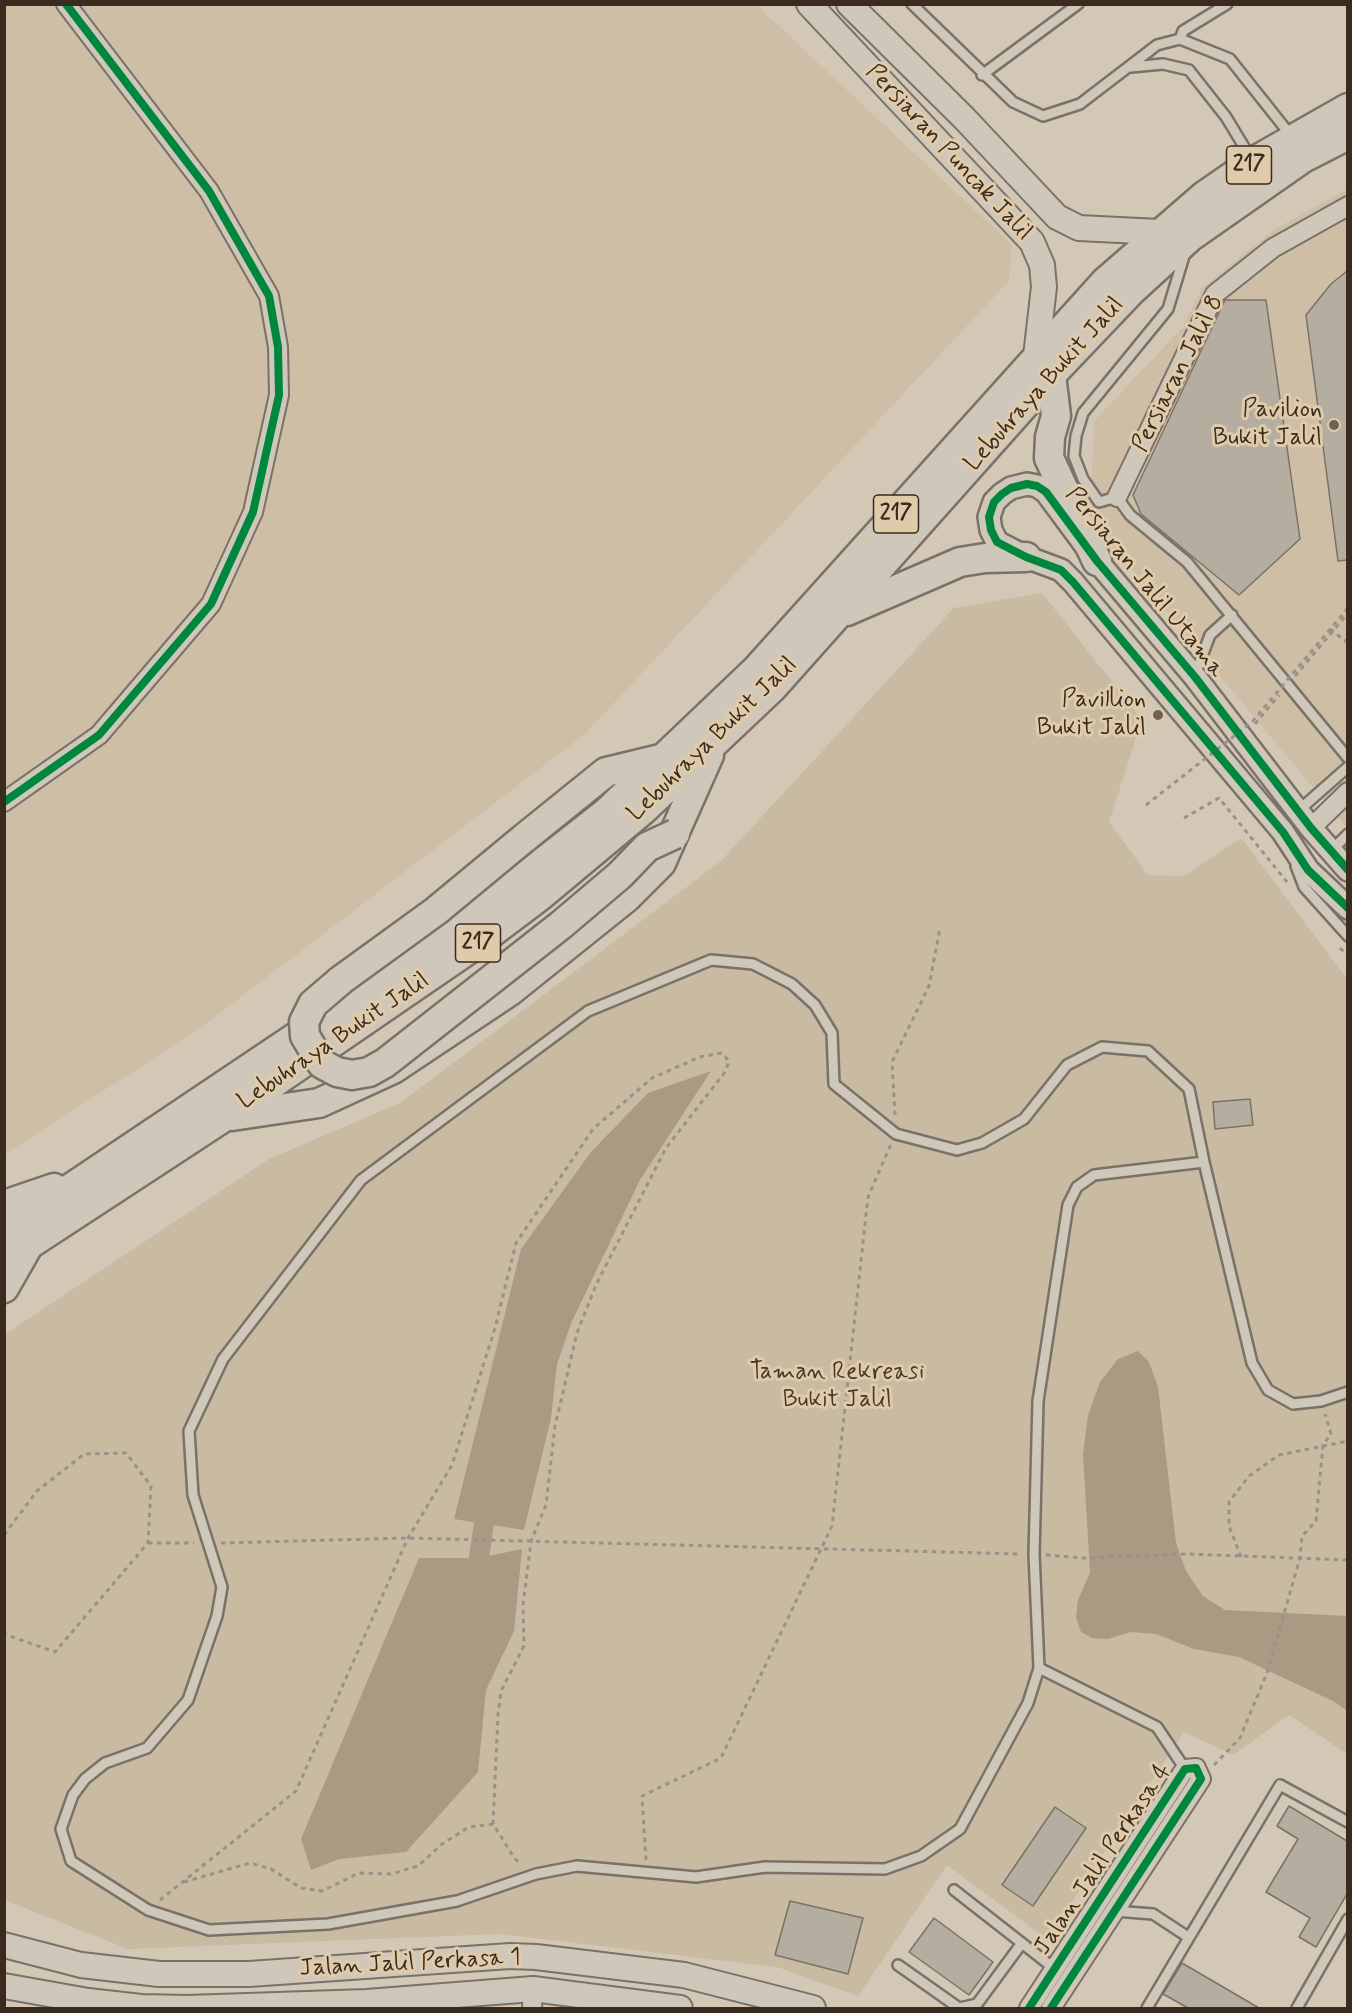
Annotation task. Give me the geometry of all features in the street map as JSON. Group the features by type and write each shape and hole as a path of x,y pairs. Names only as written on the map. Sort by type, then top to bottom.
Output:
{"highway":[{"name":"Lebuhraya Bukit Jalil","path":"17,1239 224,1117 475,945 643,810 773,687 839,614 1043,365 1105,282 1159,232 1204,196 1253,162 1347,108"},
{"name":"Lebuhraya Bukit Jalil","path":"4,1261 17,1239 92,1176 463,925 607,812 666,758 795,627 1043,365 1130,292 1190,237 1303,158 1347,135"},
{"path":"1043,365 1056,416 1050,436 1049,458 1097,561"},
{"path":"839,614 960,562 985,558 1026,557"},
{"path":"224,1117 319,1103 393,1069 430,1047 510,991 626,898 661,863 713,746"},
{"path":"666,758 606,772 436,911 341,980 313,1004 304,1022 305,1036 322,1064 337,1072 352,1075 369,1072 385,1063 561,925 620,875 647,847 675,834"},
{"path":"4,1205 92,1176"},
{"path":"4,1288 17,1239"}],"main road":[{"name":"Persiaran Puncak Jalil","path":"809,4 1032,242 1042,265 1044,286 1043,365"},
{"name":"Persiaran Puncak Jalil","path":"849,4 964,118 1057,218 1078,228 1159,232"},
{"name":"Jalan Jalil Perkasa 1","path":"4,1945 81,1965 159,1974 249,1974 510,1956 565,1960 684,1975 813,2008"},
{"path":"480,1958 508,1968 523,1994 565,1960"},
{"name":"Jalan Jalil Perkasa 1","path":"4,1986 89,2005 187,2008 481,2000 523,1994 572,2002 680,2008"}],"street":[{"path":"4,802 99,735 211,604 253,512 279,395 278,347 269,296 208,191 66,4"},
{"name":"Persiaran Jalil 8","path":"1117,497 1215,294 1273,248 1347,206"},
{"name":"Persiaran Jalil Utama","path":"1347,870 1311,828 1195,677 1097,561 1046,492 1037,486 1027,484 1011,488 1002,494 994,502 989,517 991,530 997,542 1026,557 1061,570 1073,582 1283,832 1308,870 1347,908"},
{"path":"1311,828 1347,792"},
{"name":"Jalan Jalil Perkasa 4","path":"1051,2008 1115,1911 1193,1774"},
{"name":"Jalan Jalil Perkasa 4","path":"1029,2008 1193,1774"}],"lane":[{"path":"912,4 982,75 1013,102 1043,116 1080,104 1157,45 1180,39 1230,59 1293,138"},
{"path":"982,75 1078,4"},
{"path":"1180,39 1183,31 1227,4"},
{"path":"1129,68 1163,64 1190,70 1226,117 1253,162"},
{"path":"1190,237 1168,309 1083,413 1076,436 1074,456 1083,479 1099,502 1117,497 1130,515 1187,562 1347,758"},
{"path":"1195,677 1210,635 1232,615"},
{"path":"1298,811 1347,767"},
{"path":"1283,832 1304,887 1347,936"},
{"path":"1331,851 1347,834"},
{"path":"1204,1162 1094,1175 1077,1186 1068,1205 1038,1401 1034,1554 1039,1668 1028,1703 960,1829 921,1856 885,1869 765,1867 696,1877 577,1866 536,1874 457,1901 328,1924 208,1930 148,1910 71,1861 61,1829 73,1795 86,1779 105,1762 147,1748 188,1700 217,1616 222,1587 193,1495 189,1431 222,1359 361,1180 588,1011 711,960 753,964 792,984 815,1005 832,1034 834,1084 896,1134 957,1150 982,1143 1024,1119 1067,1065 1102,1047 1148,1051 1189,1089 1252,1363 1268,1390 1293,1404 1321,1401 1347,1392"},
{"path":"1039,1668 1157,1727 1193,1774"},
{"path":"1147,2008 1280,1785 1347,1822"},
{"path":"954,1890 1055,1969"},
{"path":"1115,1911 1153,1914 1188,1937"},
{"path":"1296,2008 1347,1919"},
{"path":"898,1965 959,2008 977,2004 1022,1943"}],"path":[{"path":"1146,805 1252,722 1347,610"},
{"path":"1255,724 1347,610"},
{"path":"1330,628 1347,643"},
{"path":"1184,818 1219,798 1291,886"},
{"path":"647,1872 642,1796 721,1758 832,1527 868,1197 896,1134 892,1062 929,987 940,928"},
{"path":"1334,940 1347,956"},
{"path":"148,1910 296,1791 408,1538 452,1465 495,1328 516,1244 593,1129 652,1078 700,1056 722,1053 729,1061 725,1072 666,1148 596,1285 577,1333 555,1426 546,1505 531,1540 524,1605 524,1646 501,1691 493,1824 515,1859 536,1874"},
{"path":"1193,1774 1240,1738 1267,1673 1300,1558 1302,1536 1316,1521 1323,1445 1331,1434 1321,1401"},
{"path":"1240,1557 1229,1527 1229,1502 1249,1476 1279,1455 1347,1441"},
{"path":"4,1535 37,1491 84,1454 126,1453 151,1486 148,1543 55,1653 4,1634"},
{"path":"148,1543 408,1538 1034,1554 1083,1558 1188,1554 1347,1560"},
{"path":"182,1882 250,1863 271,1869 301,1888 322,1891 358,1873 391,1874 417,1866 442,1844 470,1827 493,1824"}],"shaded area":[{"path":"5,5 760,5 766,14 1012,245 1009,281 585,734 195,1032 5,1154"},
{"path":"1347,189 1347,828 1090,520 1094,421 1182,328 1202,288 1275,229"},
{"path":"711,1071 640,1180 572,1321 557,1364 551,1418 524,1530 454,1519 521,1249 591,1152 648,1093"},
{"path":"1138,1351 1149,1362 1158,1387 1176,1543 1186,1571 1203,1596 1225,1610 1347,1616 1347,1711 1335,1702 1239,1657 1194,1649 1156,1634 1131,1632 1108,1639 1092,1638 1081,1632 1076,1617 1078,1600 1090,1573 1083,1454 1088,1415 1100,1382 1118,1359"},
{"path":"522,1549 514,1631 486,1690 478,1772 406,1852 339,1859 311,1870 301,1839 419,1558 479,1558"}],"green space":[{"name":"Taman Rekreasi Bukit Jalil","path":"1042,593 1142,720 1109,822 1148,875 1184,876 1241,838 1347,979 1347,1754 1289,1715 1233,1755 1184,1732 1047,1939 947,1865 858,1996 777,1967 499,1934 128,1949 5,1900 4,1335 269,1159 400,1103 721,861 954,608"}],"building":[{"name":"Pavilion Bukit Jalil","path":"1347,271 1347,560 1338,561 1306,315 1331,284"},
{"path":"1225,300 1266,300 1300,539 1239,595 1141,514 1133,495"},
{"path":"1250,1099 1253,1125 1215,1129 1213,1102"},
{"path":"1289,1806 1347,1841 1347,1894 1316,1947 1299,1937 1310,1918 1266,1892 1298,1839 1277,1826"},
{"path":"1055,1807 1086,1828 1033,1906 1002,1885"},
{"path":"790,1901 863,1918 848,1974 775,1955"},
{"path":"934,1918 993,1962 969,1995 909,1952"},
{"path":"1182,1963 1259,2008 1188,2008 1163,1994"}],"waterway":[{"path":"479,1558 484,1522"}],"cycle path":[{"path":"4,802 99,735 211,604 253,512 279,395 278,347 269,296 209,191 66,4"},
{"path":"1348,870 1311,828 1195,677 1097,561 1046,492 1037,486 1027,484 1011,488 1002,494 994,502 989,517 991,530 997,542 1026,557 1061,570 1073,582 1283,832 1308,870 1348,908"},
{"path":"1029,2008 1185,1769 1196,1768 1201,1779 1051,2008"}],"place":[{"name":"Pavilion Bukit Jalil","path":"1334,425"},
{"name":"Pavillion Bukit Jalil","path":"1158,715"}]}
